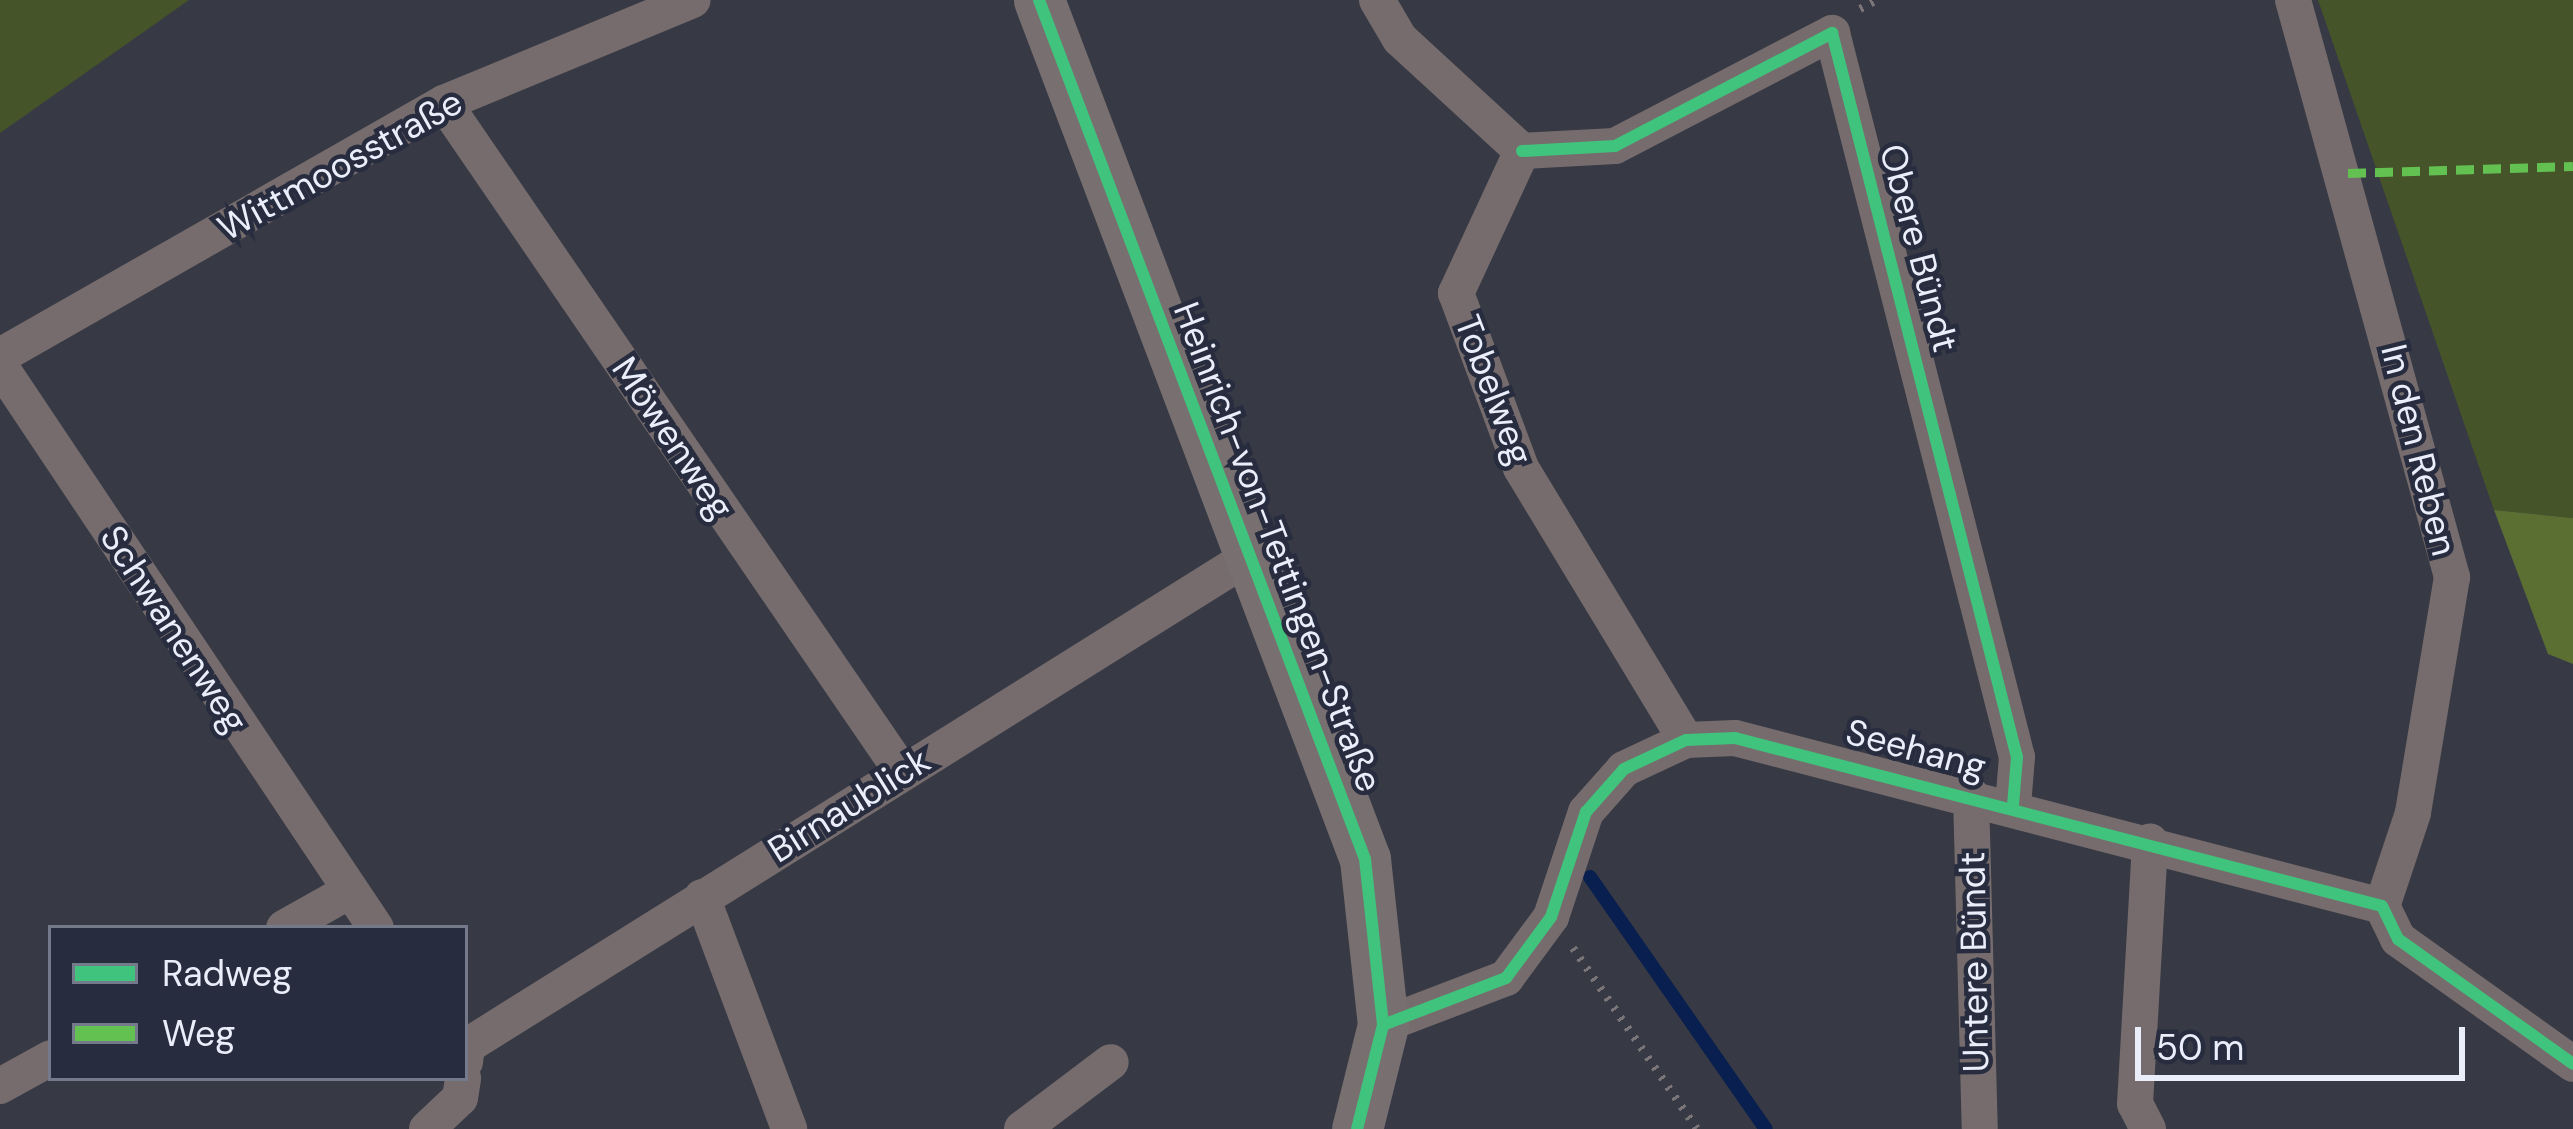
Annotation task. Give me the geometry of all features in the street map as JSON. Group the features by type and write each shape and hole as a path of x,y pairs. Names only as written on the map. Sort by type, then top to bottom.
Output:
{"main road":[{"name":"Heinrich-von-Tettingen-Straße","path":"1039,0 1365,859 1383,1025 1357,1129"}],"street":[{"name":"Wittmoosstraße","path":"0,356 444,103 693,0"},
{"path":"1377,0 1400,39 1522,151"},
{"name":"In den Reben","path":"2293,0 2452,577 2413,813 2382,906"},
{"name":"Obere Bündt","path":"1522,151 1615,146 1832,34 2017,757 2013,806"},
{"name":"Möwenweg","path":"444,103 902,772"},
{"name":"Tobelweg","path":"1522,151 1456,293 1521,467 1686,740"},
{"name":"Schwanenweg","path":"0,366 374,925"},
{"name":"Birnaublick","path":"468,1056 703,897 1247,558"},
{"name":"Seehang","path":"1383,1025 1506,978 1551,917 1586,812 1624,770 1686,740 1791,746 2382,906"},
{"name":"Untere Bündt","path":"1971,795 1980,1129"},
{"path":"2148,1129 2135,1104 2150,841"},
{"path":"289,925 348,892"},
{"path":"703,897 789,1129"},
{"path":"2382,906 2398,939 2573,1064"},
{"path":"0,1086 48,1060"},
{"path":"1022,1129 1111,1062"},
{"name":"Birnaublick","path":"427,1129 460,1098 462,1081"}],"path":[{"path":"1551,917 1697,1129"}],"green space":[{"path":"0,0 189,0 0,133"},
{"path":"2318,0 2573,0 2573,518 2494,510"},
{"path":"2494,510 2573,518 2573,664 2548,654"}],"waterway":[{"path":"1590,877 1766,1129"}],"marked path":[{"path":"2348,173 2573,166"}],"cycle path":[{"path":"1039,0 1365,859 1383,1025 1357,1129"},
{"path":"1522,151 1615,146 1832,33 2017,757 2013,806"},
{"path":"1383,1025 1506,978 1551,917 1586,812 1624,769 1686,740 1735,738 2382,906 2398,939 2573,1064"}]}
